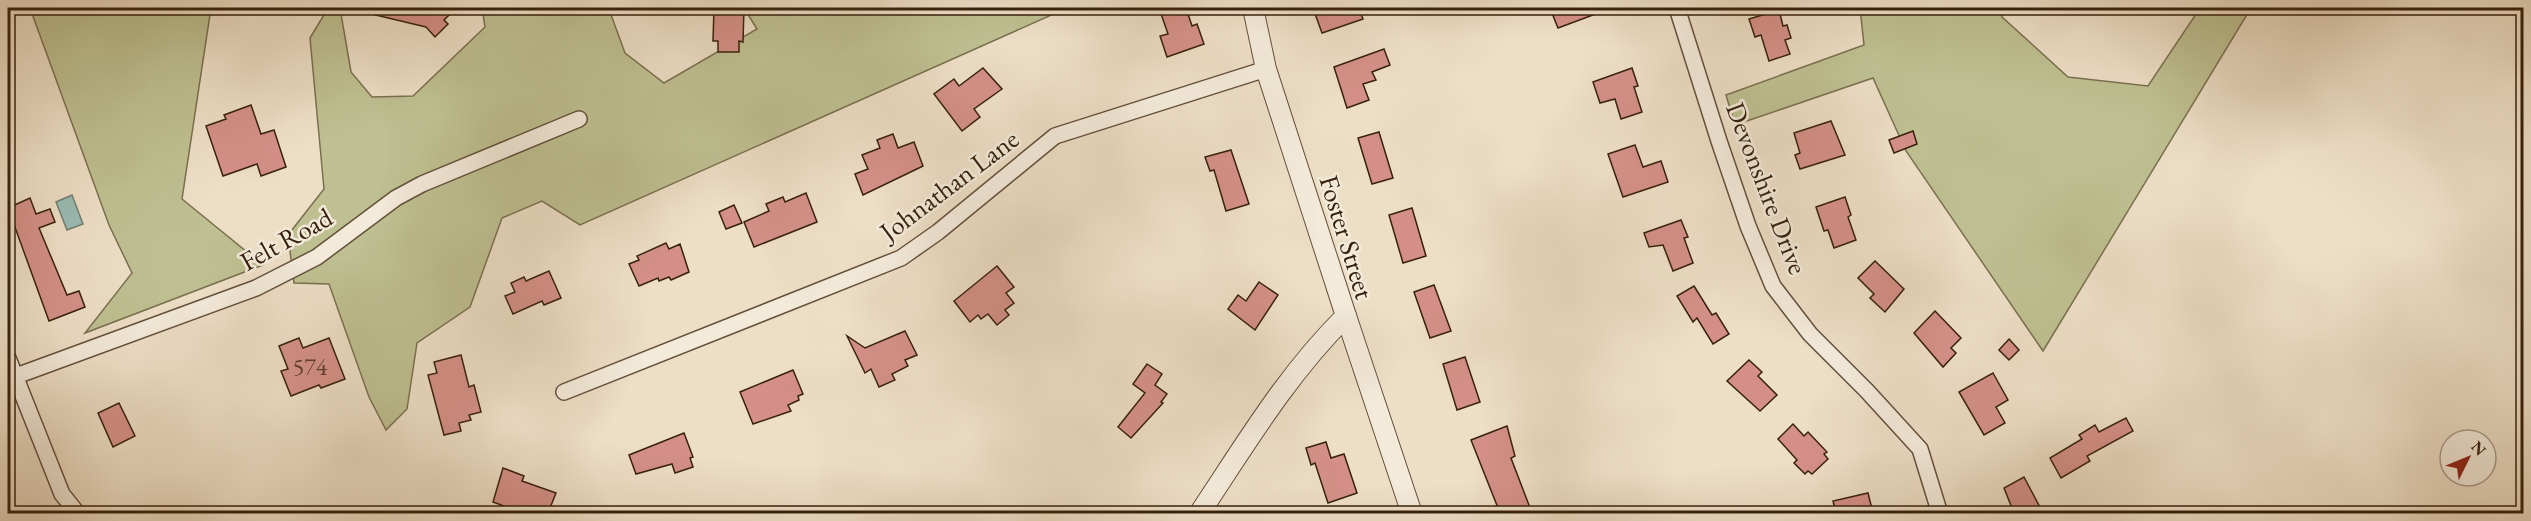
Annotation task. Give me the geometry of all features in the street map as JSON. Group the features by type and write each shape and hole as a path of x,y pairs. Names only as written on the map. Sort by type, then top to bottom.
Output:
{"street":[{"name":"Foster Street","path":"1199,513 1273,403 1317,345 1346,316 1266,69 1253,8"},
{"name":"Devonshire Drive","path":"1677,8 1737,195 1773,286 1810,334 1920,449 1940,513"},
{"name":"Johnathan Lane","path":"564,392 901,258 938,232 1054,136 1266,69"},
{"name":"Felt Road","path":"11,377 256,288 317,257 396,198 414,188 579,119"},
{"path":"1346,316 1412,513"},
{"path":"8,358 11,377 62,494 78,513"}],"green space":[{"path":"30,8 211,8 182,199 263,265 85,333 132,273 109,225"},
{"path":"328,8 340,8 351,72 372,97 413,96 485,27 482,8 558,8 610,12 625,53 664,83 757,29 744,8 1067,8 580,225 542,201 502,218 470,307 417,343 407,409 386,430 369,397 329,284 294,283 288,235 324,189 310,38"},
{"path":"1860,8 2005,8 2002,17 2068,77 2148,86 2200,8 2251,8 2043,351 1906,151 1873,78 1735,125 1726,95 1864,45"}],"water":[{"path":"72,195 83,224 67,230 56,202"}],"building":[{"path":"368,8 443,8 450,14 444,20 448,24 435,37 426,27 367,13"},
{"path":"714,8 744,8 743,42 739,41 739,52 718,52 718,41 713,41"},
{"path":"1159,8 1186,8 1192,26 1197,24 1204,44 1167,57 1160,36 1168,34"},
{"path":"1313,8 1359,8 1363,19 1322,33"},
{"path":"1550,8 1609,8 1609,9 1558,28"},
{"path":"1779,10 1783,26 1787,25 1791,38 1785,40 1790,54 1769,61 1761,35 1755,37 1749,19"},
{"path":"1384,49 1390,65 1372,72 1376,80 1363,84 1369,100 1347,108 1334,67"},
{"path":"983,68 1002,89 974,109 980,117 962,131 934,94 954,79 959,86"},
{"path":"1632,68 1638,86 1634,87 1642,112 1621,119 1615,99 1600,103 1593,82"},
{"path":"251,105 261,134 274,130 286,167 261,176 257,164 223,176 206,126 226,119 224,115"},
{"path":"1831,121 1845,155 1800,169 1795,155 1800,153 1794,133"},
{"path":"1913,131 1917,144 1894,153 1889,140"},
{"path":"1379,132 1393,178 1372,184 1358,138"},
{"path":"893,134 898,148 914,142 923,166 863,195 855,174 868,169 862,155 880,148 877,140"},
{"path":"1635,145 1643,167 1661,161 1668,182 1623,197 1608,154"},
{"path":"1231,150 1249,204 1226,211 1214,170 1210,171 1205,157"},
{"path":"806,193 817,222 754,247 744,222 769,211 766,204 783,197 785,202"},
{"path":"1845,197 1851,215 1848,217 1856,240 1834,248 1828,230 1824,231 1816,207"},
{"path":"30,198 36,214 50,209 55,222 39,228 67,295 79,291 85,307 49,321 8,208"},
{"path":"734,205 742,223 726,229 719,212"},
{"path":"1412,208 1426,256 1403,263 1389,215"},
{"path":"1681,220 1688,237 1684,238 1693,263 1673,271 1663,245 1649,247 1644,233"},
{"path":"666,243 669,249 680,244 689,272 671,280 669,277 659,281 658,278 639,286 629,264 639,260 637,256"},
{"path":"1875,261 1904,289 1885,312 1870,298 1874,294 1858,278"},
{"path":"997,266 1014,287 1006,293 1014,303 1005,310 1009,315 997,325 988,314 981,319 978,315 970,322 954,301"},
{"path":"549,271 561,298 544,305 542,301 513,314 505,296 515,292 511,283 524,277 526,281"},
{"path":"1259,282 1278,295 1255,330 1228,309 1238,295 1246,301"},
{"path":"1434,285 1451,331 1430,338 1414,292"},
{"path":"1694,286 1712,315 1716,313 1729,334 1713,344 1697,318 1693,322 1677,296"},
{"path":"1935,311 1961,338 1951,348 1956,353 1943,367 1914,333"},
{"path":"905,331 917,355 905,360 908,366 892,374 895,380 879,387 871,369 865,373 847,336 865,348"},
{"path":"299,338 303,348 329,338 345,379 321,388 319,385 291,396 281,371 288,369 279,346"},
{"path":"2009,339 2019,350 2009,360 1999,350"},
{"path":"461,355 469,387 474,385 481,412 469,415 471,420 459,423 461,431 444,435 428,375 437,373 434,362"},
{"path":"1465,357 1480,402 1457,410 1443,364"},
{"path":"1749,360 1762,372 1758,376 1777,395 1760,411 1727,381"},
{"path":"1147,364 1162,374 1155,385 1167,394 1161,402 1163,403 1131,438 1118,427 1145,393 1133,384"},
{"path":"793,370 803,394 798,396 799,400 788,405 791,411 753,424 740,392"},
{"path":"1993,373 2008,400 1996,407 2005,423 1984,435 1959,392"},
{"path":"119,403 135,436 113,447 98,413"},
{"path":"2126,418 2133,431 2087,456 2090,461 2061,478 2050,458 2082,439 2079,435 2095,425 2099,432"},
{"path":"1793,424 1804,436 1808,432 1827,452 1824,454 1828,459 1812,474 1808,471 1805,474 1794,463 1797,460 1778,439"},
{"path":"1507,426 1515,456 1511,458 1532,513 1500,513 1471,440"},
{"path":"684,433 693,457 690,458 693,467 675,473 672,464 636,474 629,455"},
{"path":"1326,442 1331,458 1344,454 1357,493 1328,503 1315,463 1311,465 1306,448"},
{"path":"503,468 524,476 522,481 556,493 548,513 523,513 493,502"},
{"path":"2024,477 2043,513 2014,513 2004,488"},
{"path":"1868,493 1873,513 1836,513 1833,501"}]}
